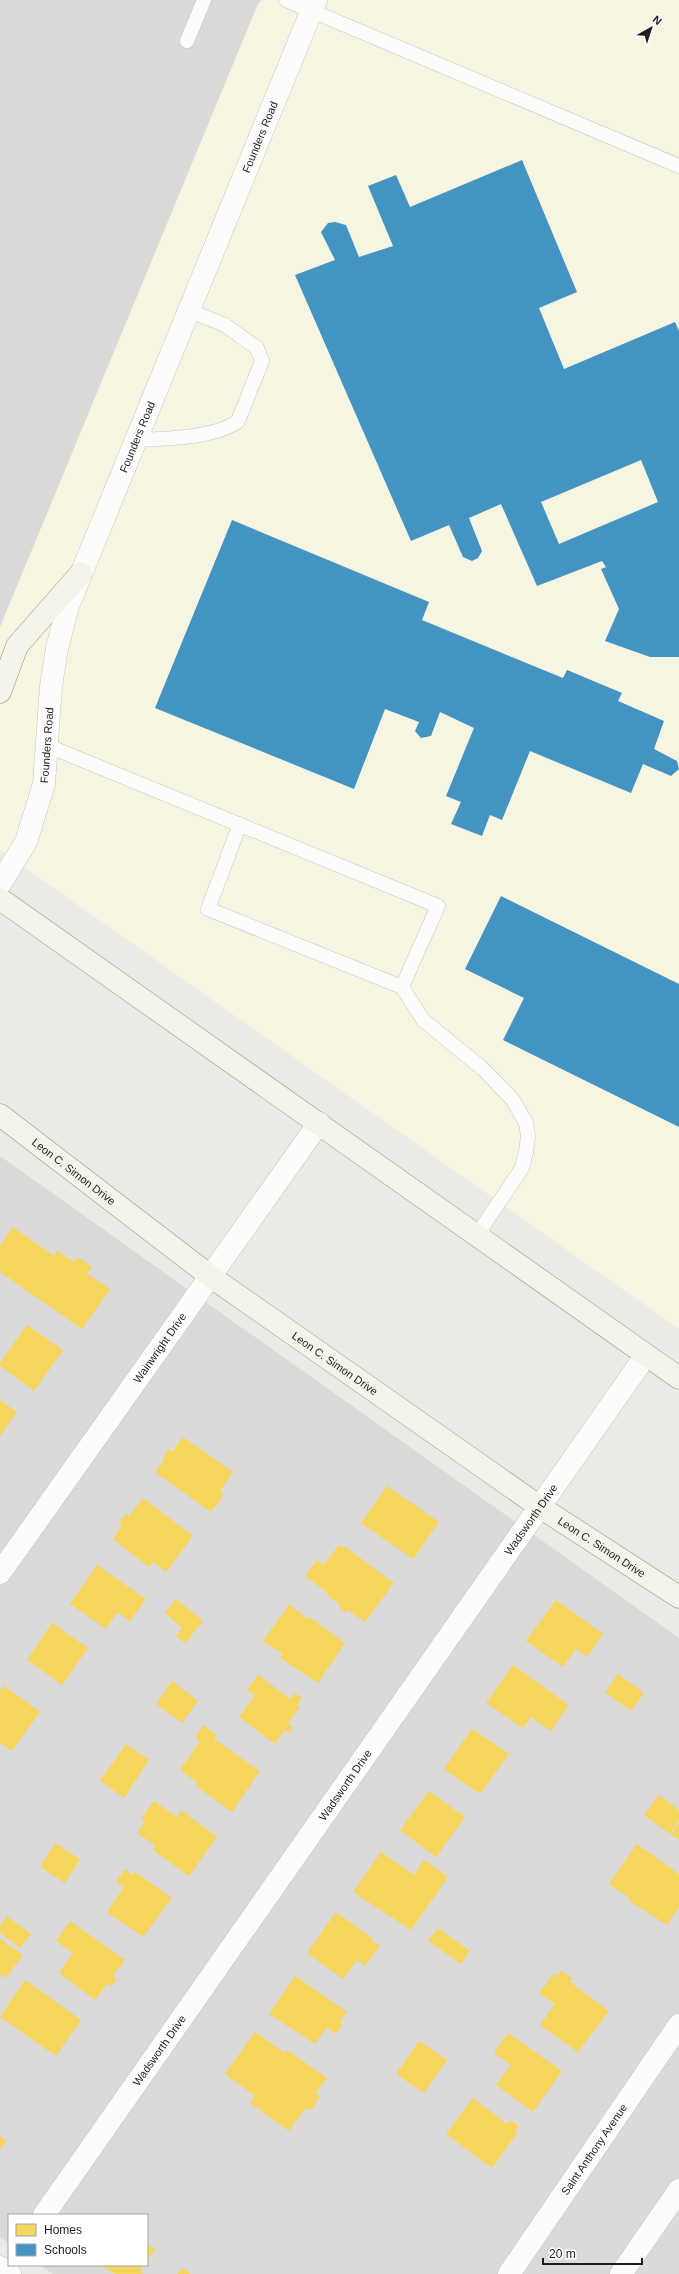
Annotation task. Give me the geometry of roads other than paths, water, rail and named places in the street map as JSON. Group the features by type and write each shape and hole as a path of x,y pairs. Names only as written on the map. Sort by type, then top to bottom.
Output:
{"main road":[{"path":"0,692 17,646 81,573"},
{"path":"0,899 679,1378"},
{"name":"Leon C. Simon Drive","path":"0,1115 210,1276 540,1507 679,1597"}],"street":[{"name":"Founders Road","path":"0,884 26,842 44,784 48,746 51,686 57,648 68,606 188,310 314,6"},
{"name":"Wainwright Drive","path":"0,1573 319,1123"},
{"name":"Wadsworth Drive","path":"45,2214 646,1355"},
{"name":"Saint Anthony Avenue","path":"509,2274 679,2025"},
{"path":"621,2274 679,2190"}],"lane":[{"path":"187,41 204,0"},
{"path":"286,0 314,6 679,166"},
{"path":"135,440 179,439 230,427 238,421 262,361 257,348 225,325 188,310"},
{"path":"48,746 438,906 402,987"},
{"path":"240,824 208,908 402,987 423,1020 482,1068 513,1100 526,1123 528,1136 522,1168 477,1235"}]}
